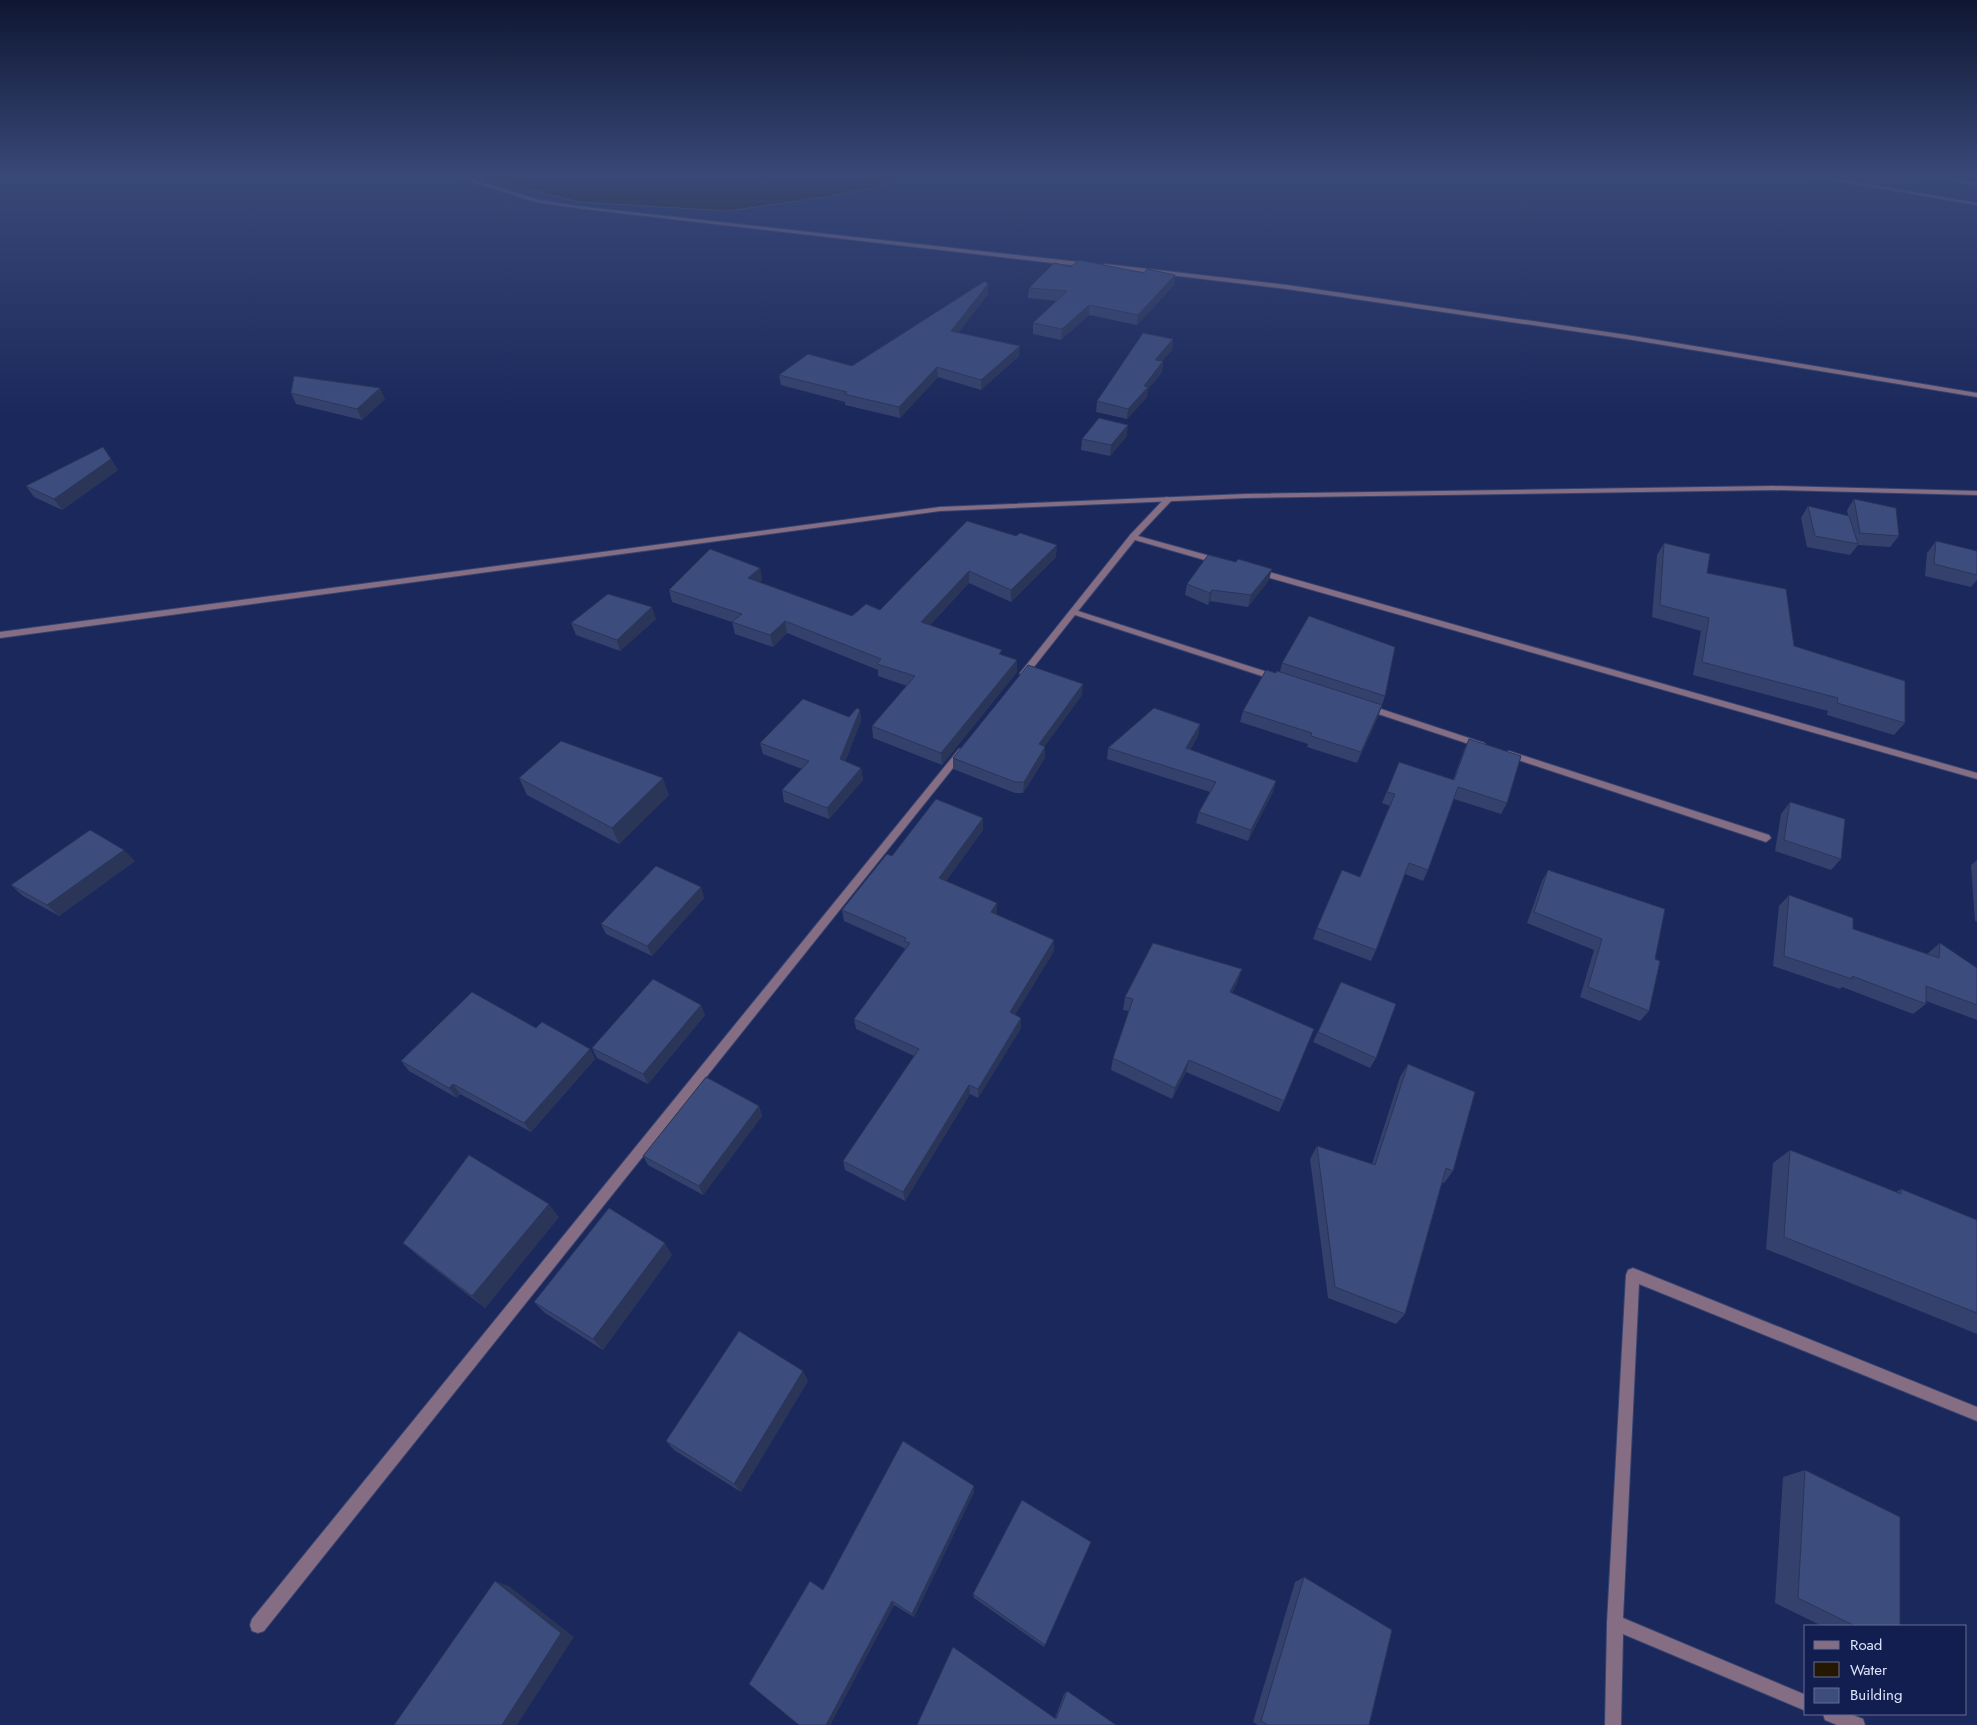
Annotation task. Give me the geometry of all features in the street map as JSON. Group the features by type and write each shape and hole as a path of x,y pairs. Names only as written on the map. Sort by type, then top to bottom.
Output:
{"street":[{"path":"998,254 1091,265"},
{"path":"1100,266 1287,287 1627,338 1977,395"},
{"path":"0,635 940,508 1245,496 1773,488 1977,493"},
{"path":"1017,682 1133,537 1169,500"},
{"path":"1133,537 1228,564"},
{"path":"1247,569 1977,776"},
{"path":"1073,612 1282,680"},
{"path":"1358,705 1491,748"},
{"path":"258,1625 967,744"},
{"path":"1500,751 1766,838"},
{"path":"1613,1725 1615,1623 1633,1275 1977,1414"},
{"path":"1615,1623 1804,1702"},
{"path":"1832,1715 1857,1725"}],"building":[{"path":"1079,260 1144,273 1147,269 1175,275 1138,315 1089,305 1062,329 1033,323 1067,291 1029,288 1054,263 1071,267"},
{"path":"985,281 988,284 951,331 1020,346 981,380 937,367 899,407 844,394 847,392 779,375 808,354 852,366"},
{"path":"1143,333 1173,339 1155,360 1163,361 1144,386 1148,387 1128,409 1097,401"},
{"path":"294,376 380,388 357,409 291,393"},
{"path":"1099,418 1128,425 1111,445 1082,439"},
{"path":"103,447 111,459 54,499 26,486"},
{"path":"1854,499 1896,508 1899,536 1860,533"},
{"path":"1808,506 1849,516 1858,544 1815,536"},
{"path":"967,521 1016,536 1020,533 1057,545 1011,590 969,571 921,622 1002,650 999,654 1017,660 941,753 872,726 915,676 877,664 881,659 785,621 770,635 732,622 742,614 669,590 710,549 760,568 748,578 852,616 866,604 880,610"},
{"path":"1936,541 1977,551 1977,575 1934,564"},
{"path":"1664,543 1710,554 1707,573 1786,589 1794,646 1905,681 1905,723 1837,703 1838,698 1702,662 1709,618 1660,605"},
{"path":"1208,555 1236,562 1238,559 1272,569 1251,595 1212,590 1210,593 1187,584"},
{"path":"608,594 652,607 617,640 571,623"},
{"path":"1309,616 1395,647 1385,696 1282,663"},
{"path":"1028,665 1083,684 1039,744 1045,747 1024,782 1015,782 953,758"},
{"path":"1266,670 1276,673 1277,671 1382,705 1361,752 1311,736 1312,733 1243,711"},
{"path":"803,699 849,717 857,708 860,710 840,759 861,768 827,808 782,790 809,761 760,743"},
{"path":"1154,708 1200,724 1186,748 1276,781 1251,830 1199,812 1216,782 1108,748"},
{"path":"1469,739 1521,756 1507,803 1458,787 1428,870 1409,863 1376,950 1317,928 1342,870 1360,877 1395,794 1387,792 1399,762 1454,780"},
{"path":"561,741 663,778 612,828 519,778"},
{"path":"936,799 983,818 939,878 997,903 991,912 1054,940 1010,1012 1021,1018 978,1089 969,1085 903,1192 843,1161 919,1049 854,1019 910,943 904,941 906,938 842,910 887,854 892,856"},
{"path":"1790,802 1845,819 1841,859 1784,840"},
{"path":"90,830 124,850 47,905 11,885"},
{"path":"656,866 701,887 647,946 601,924"},
{"path":"1548,870 1665,909 1655,959 1660,961 1649,1011 1588,987 1602,939 1534,912"},
{"path":"1789,895 1853,918 1853,929 1939,958 1940,943 1977,968 1977,1005 1926,986 1926,1004 1852,976 1852,979 1784,956"},
{"path":"1153,943 1242,969 1230,992 1314,1029 1284,1101 1189,1060 1175,1088 1113,1058 1133,999 1125,997"},
{"path":"653,979 701,1005 643,1074 592,1048"},
{"path":"1341,982 1396,1004 1376,1058 1318,1032"},
{"path":"472,992 536,1028 542,1022 590,1049 524,1123 453,1084 449,1088 401,1061"},
{"path":"1408,1064 1475,1092 1453,1171 1446,1168 1405,1314 1335,1287 1317,1146 1375,1165"},
{"path":"706,1077 759,1106 699,1186 643,1156"},
{"path":"1790,1150 1901,1194 1901,1189 1977,1220 1977,1313 1784,1237"},
{"path":"469,1155 549,1204 472,1296 403,1243"},
{"path":"609,1208 665,1243 593,1339 534,1302"},
{"path":"739,1331 803,1371 734,1484 666,1441"},
{"path":"903,1441 974,1486 912,1614 892,1601 826,1725 799,1725 749,1684 810,1581 823,1590"},
{"path":"1805,1470 1900,1517 1900,1625 1853,1625 1798,1598"},
{"path":"1022,1500 1091,1542 1045,1645 973,1594"},
{"path":"1304,1577 1392,1630 1369,1725 1268,1725 1261,1721"},
{"path":"495,1581 561,1633 502,1725 394,1725"},
{"path":"953,1647 1056,1719 1067,1691 1116,1725 917,1725"}]}
